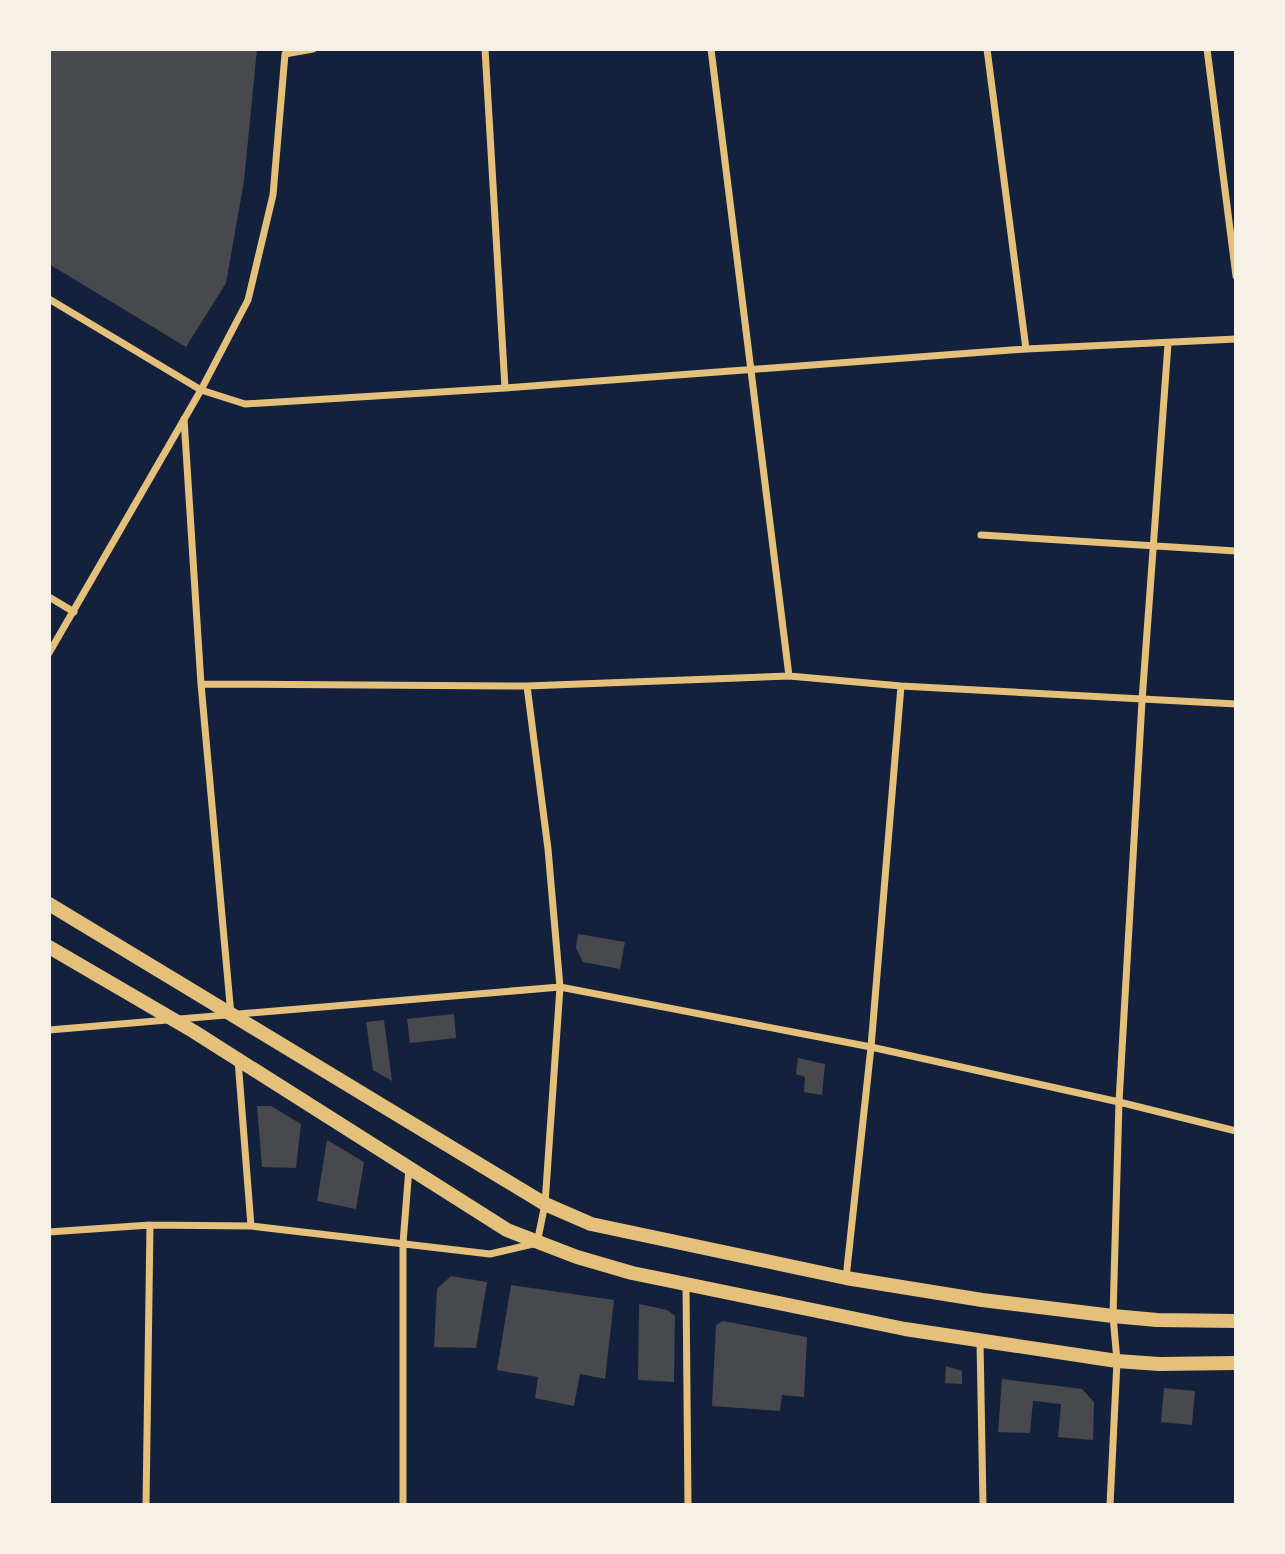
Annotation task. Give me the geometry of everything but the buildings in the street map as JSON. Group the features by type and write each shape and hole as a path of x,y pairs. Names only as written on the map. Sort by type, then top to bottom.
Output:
{"main road":[{"path":"49,904 545,1204 591,1224 846,1278 982,1300 1157,1320 1236,1321"},
{"path":"49,947 238,1060 507,1230 537,1243 632,1273 905,1328 1117,1361 1158,1364 1236,1363"}],"street":[{"path":"49,653 201,390 248,300 273,195 285,54 313,49"},
{"path":"485,49 505,388"},
{"path":"711,49 789,676"},
{"path":"987,49 1026,349"},
{"path":"1207,49 1236,276"},
{"path":"49,299 201,390 245,404 505,388 1026,349 1236,339"},
{"path":"1110,1505 1117,1361 1113,1316 1119,1102 1142,701 1168,344"},
{"path":"184,418 201,684 231,1015"},
{"path":"981,535 1236,551"},
{"path":"49,597 74,612"},
{"path":"201,684 527,685 789,676 901,686 1236,704"},
{"path":"49,1232 150,1225 251,1226 490,1254 537,1243 545,1204 561,987 548,849 527,685"},
{"path":"846,1278 871,1047 901,686"},
{"path":"49,1030 561,987 871,1047 1236,1131"},
{"path":"238,1060 251,1226"},
{"path":"402,1505 403,1243 409,1167"},
{"path":"146,1505 150,1225"},
{"path":"685,1284 688,1505"},
{"path":"980,1340 983,1505"}]}
